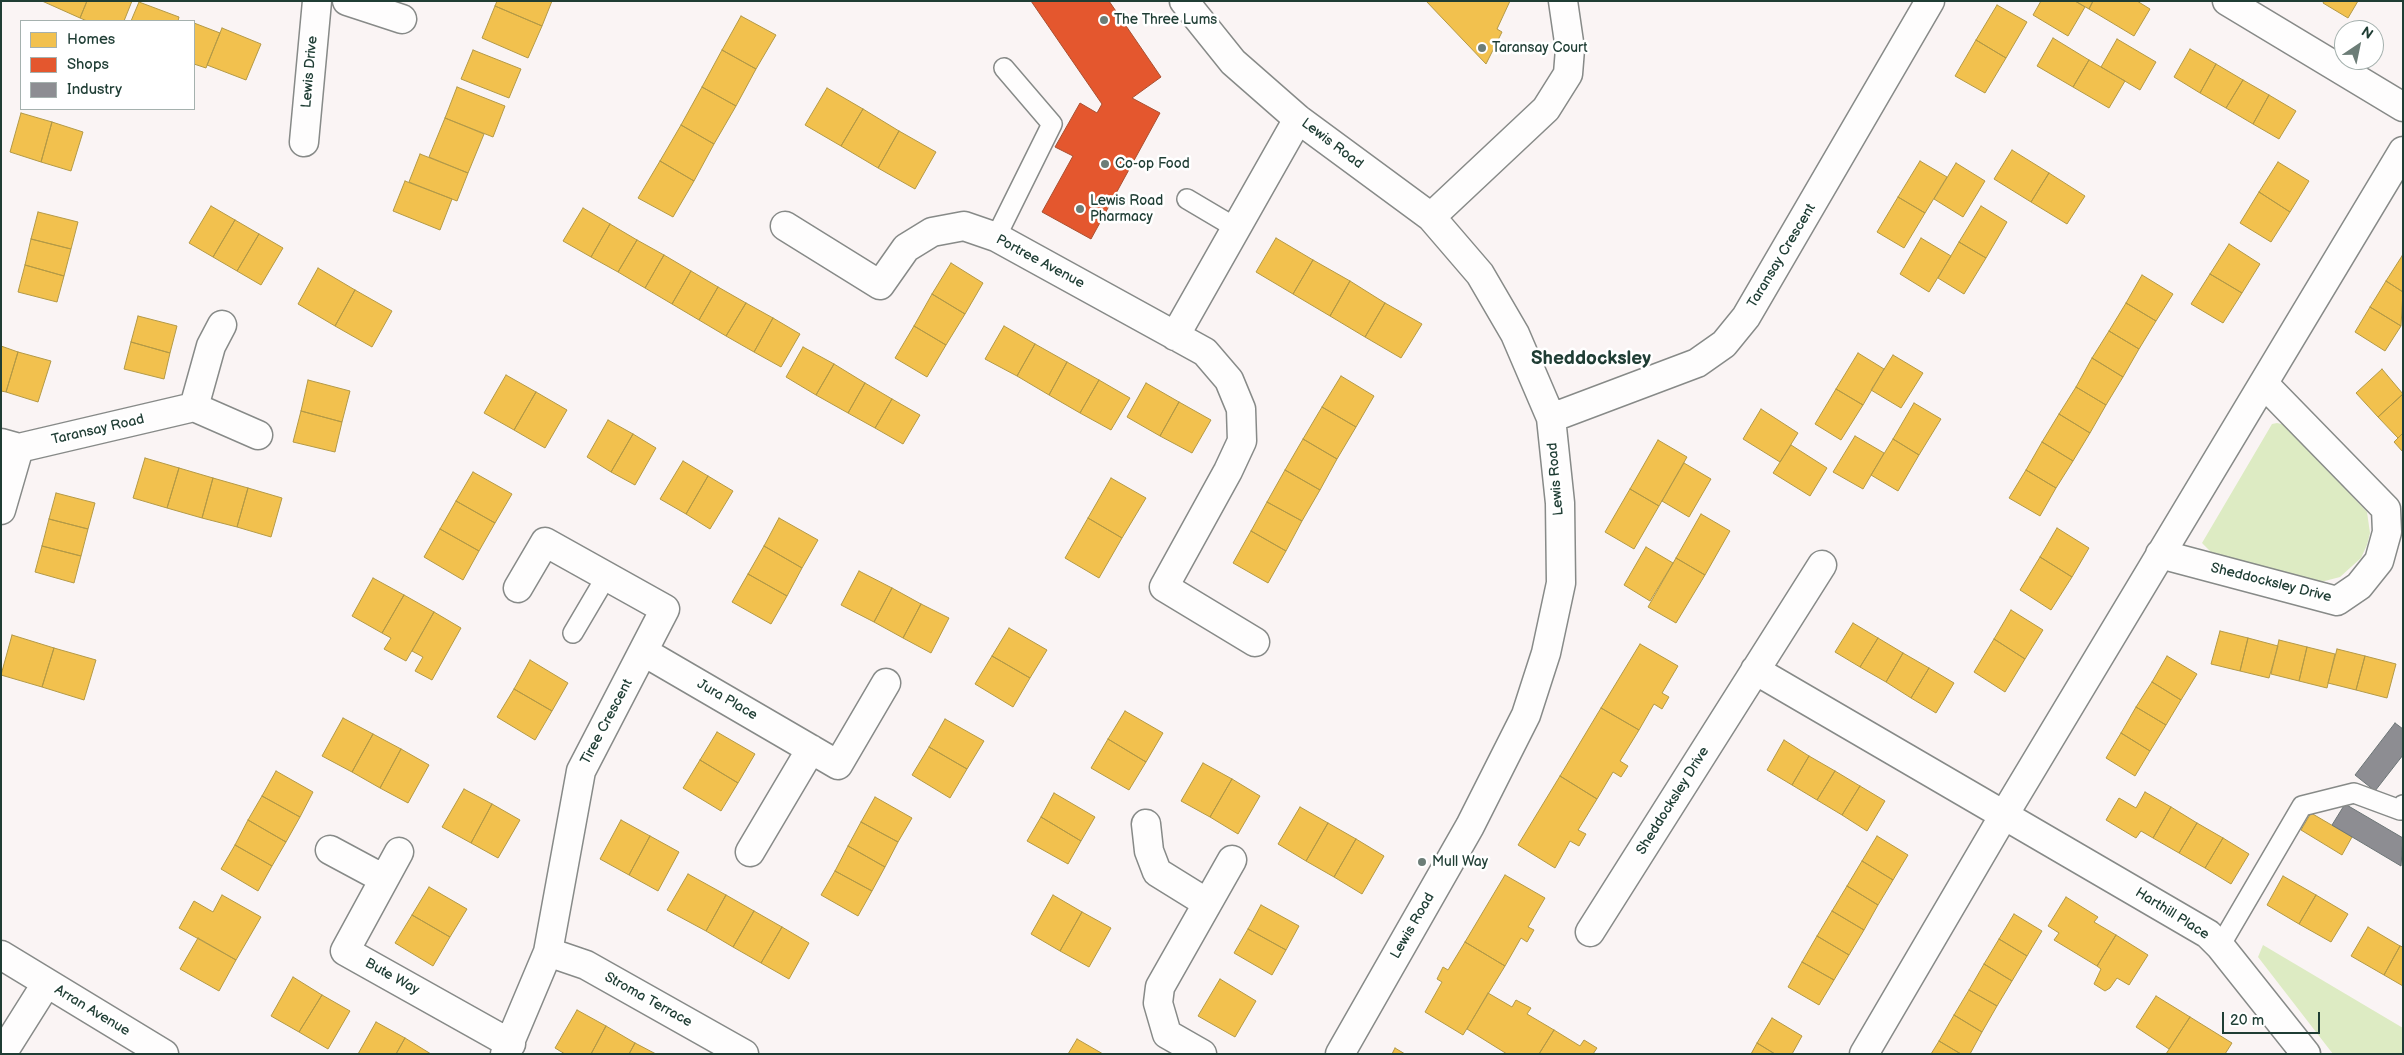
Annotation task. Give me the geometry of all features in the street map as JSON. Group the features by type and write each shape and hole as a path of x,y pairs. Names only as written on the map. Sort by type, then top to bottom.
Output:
{"street":[{"name":"Lewis Drive","path":"304,142 317,1"},
{"path":"347,1 402,19"},
{"name":"Lewis Road","path":"1184,1 1233,62 1298,119 1431,217 1480,274 1515,334 1550,418 1560,503 1561,583 1546,653 1526,715 1470,826 1340,1054"},
{"path":"1431,217 1546,109 1568,74 1570,49 1563,1"},
{"name":"Taransay Crescent","path":"1550,418 1697,363 1724,344 1746,317 1930,1"},
{"path":"2227,1 2403,107"},
{"path":"1175,336 1298,119"},
{"path":"1864,1054 2004,814 2403,151"},
{"name":"Portree Avenue","path":"785,226 880,285 906,248 932,232 964,226 996,236 1205,352 1229,380 1241,410 1242,441 1228,471 1164,587 1255,642"},
{"path":"222,325 211,346 194,406 258,435"},
{"name":"Sheddocksley Drive","path":"2160,554 2337,601 2359,586 2380,561 2388,532 2386,509 2264,384"},
{"name":"Taransay Road","path":"10,446 194,406"},
{"path":"1,510 10,446"},
{"name":"Tiree Crescent","path":"508,1049 548,952 581,770 666,609 544,542 518,588"},
{"name":"Sheddocksley Drive","path":"1590,932 1822,565"},
{"name":"Jura Place","path":"644,652 838,765 886,682"},
{"path":"1755,670 2004,814"},
{"path":"750,852 811,749"},
{"name":"Harthill Place","path":"2004,814 2208,934 2220,946 2306,1054"},
{"path":"1146,824 1150,851 1157,872 1207,903"},
{"path":"330,850 384,880"},
{"name":"Bute Way","path":"399,852 344,951 508,1049"},
{"path":"1202,1054 1167,1034 1161,1019 1158,1003 1160,987 1232,860"},
{"name":"Stroma Terrace","path":"548,952 586,965 744,1054"},
{"path":"1,955 46,984 2,1054"},
{"name":"Arran Avenue","path":"46,984 164,1054"}],"lane":[{"path":"996,236 1052,124 1004,68"},
{"path":"1187,199 1236,228"},
{"path":"573,633 606,577"},
{"path":"2220,946 2302,806 2354,793 2400,810 2403,805"}],"green space":[{"path":"2272,424 2286,425 2367,512 2370,533 2367,545 2361,558 2340,577 2321,582 2212,553 2202,543"},
{"path":"2263,945 2403,1028 2403,1054 2333,1054 2258,957"}],"building: Homes":[{"path":"42,1 87,1 80,18"},
{"path":"87,1 132,1 124,20 85,20 80,18"},
{"path":"497,1 552,1 542,26 495,6"},
{"name":"Taransay Court","path":"1426,1 1510,1 1497,29 1502,32 1486,64"},
{"path":"2041,1 2075,1 2085,7 2068,36 2033,15"},
{"path":"2075,1 2093,1 2089,9"},
{"path":"2093,1 2137,1 2150,9 2134,36 2089,9"},
{"path":"2324,1 2358,1 2348,18 2323,3"},
{"path":"139,2 179,17 178,20 131,20"},
{"path":"1997,5 2027,22 2006,58 1976,40"},
{"path":"495,6 542,26 528,58 482,38"},
{"path":"741,16 776,35 756,69 722,50"},
{"path":"195,23 220,33 206,68 195,64"},
{"path":"222,28 261,44 246,80 207,65"},
{"path":"2053,38 2089,60 2073,87 2037,66"},
{"path":"2117,39 2156,62 2140,90 2101,67"},
{"path":"1976,40 2006,58 1985,93 1955,76"},
{"path":"2190,49 2216,64 2200,93 2174,77"},
{"path":"473,50 521,69 509,98 461,79"},
{"path":"722,50 756,69 736,106 702,87"},
{"path":"2089,60 2125,81 2109,108 2073,87"},
{"path":"2216,64 2243,80 2226,108 2200,93"},
{"path":"2243,80 2269,95 2253,124 2226,108"},
{"path":"457,87 505,106 493,137 445,118"},
{"path":"702,87 736,106 714,144 681,125"},
{"path":"827,88 863,109 841,146 805,125"},
{"path":"2269,95 2296,111 2279,139 2253,124"},
{"path":"863,109 899,131 878,168 841,146"},
{"path":"21,113 52,122 41,162 10,152"},
{"path":"445,118 484,134 468,173 429,157"},
{"path":"52,122 83,132 71,171 41,162"},
{"path":"681,125 714,144 694,181 660,161"},
{"path":"899,131 936,152 915,189 878,168"},
{"path":"2012,150 2049,173 2031,202 1994,179"},
{"path":"420,154 468,173 457,201 409,182"},
{"path":"660,161 694,181 673,217 638,198"},
{"path":"1920,161 1947,177 1925,213 1898,197"},
{"path":"2278,162 2309,181 2290,212 2259,192"},
{"path":"1956,163 1985,181 1963,217 1934,199"},
{"path":"2049,173 2085,196 2067,224 2031,202"},
{"path":"405,181 452,199 440,230 393,211"},
{"path":"2259,192 2290,212 2271,242 2240,223"},
{"path":"1898,197 1925,213 1904,248 1877,232"},
{"path":"211,206 235,220 213,257 189,243"},
{"path":"1981,206 2007,222 1986,258 1959,242"},
{"path":"583,208 610,224 591,257 563,241"},
{"path":"38,212 78,222 71,249 31,239"},
{"path":"235,220 259,234 237,271 213,257"},
{"path":"610,224 637,240 618,272 591,257"},
{"path":"259,234 283,248 261,285 237,271"},
{"path":"1276,238 1313,260 1293,294 1256,272"},
{"path":"1921,238 1951,256 1929,292 1900,274"},
{"path":"31,239 71,249 64,276 25,265"},
{"path":"637,240 664,255 645,288 618,272"},
{"path":"1959,242 1986,258 1964,294 1938,278"},
{"path":"2229,244 2260,264 2242,293 2210,274"},
{"path":"664,255 691,271 672,304 645,288"},
{"path":"2403,257 2403,292 2386,281"},
{"path":"1313,260 1350,281 1330,316 1293,294"},
{"path":"951,263 983,283 965,314 932,294"},
{"path":"25,265 64,276 57,302 18,292"},
{"path":"318,268 355,290 335,326 298,304"},
{"path":"691,271 718,287 699,320 672,304"},
{"path":"2210,274 2242,293 2223,323 2191,304"},
{"path":"2142,275 2173,294 2156,321 2126,303"},
{"path":"1350,281 1385,303 1365,337 1330,316"},
{"path":"2386,281 2403,292 2401,326 2370,307"},
{"path":"718,287 746,303 726,336 699,320"},
{"path":"355,290 392,311 372,347 335,326"},
{"path":"932,294 965,314 946,345 914,326"},
{"path":"746,303 773,318 754,352 726,336"},
{"path":"1385,303 1422,324 1401,358 1365,337"},
{"path":"2126,303 2156,321 2139,349 2109,331"},
{"path":"2370,307 2401,326 2385,351 2355,332"},
{"path":"138,316 177,326 170,353 131,342"},
{"path":"773,318 800,334 781,367 754,352"},
{"path":"914,326 946,345 927,377 895,358"},
{"path":"1004,326 1035,344 1017,376 985,359"},
{"path":"2109,331 2139,349 2123,377 2092,358"},
{"path":"131,342 170,353 164,379 124,369"},
{"path":"1035,344 1067,362 1049,395 1017,376"},
{"path":"1,346 18,352 6,392 1,391"},
{"path":"803,347 834,364 816,395 786,377"},
{"path":"18,352 51,361 38,402 6,392"},
{"path":"1858,353 1884,369 1863,405 1836,389"},
{"path":"1893,355 1923,373 1901,408 1871,390"},
{"path":"2092,358 2123,377 2106,405 2076,387"},
{"path":"1067,362 1099,380 1080,413 1049,395"},
{"path":"834,364 865,383 848,413 816,395"},
{"path":"2382,369 2403,394 2378,417 2356,393"},
{"path":"506,375 536,392 514,430 484,413"},
{"path":"1341,376 1374,396 1356,427 1322,407"},
{"path":"308,380 350,391 342,422 301,411"},
{"path":"1099,380 1130,398 1111,430 1080,413"},
{"path":"865,383 892,399 875,428 848,413"},
{"path":"1146,383 1179,402 1160,436 1127,417"},
{"path":"2076,387 2106,405 2090,433 2059,414"},
{"path":"1836,389 1863,405 1841,440 1815,424"},
{"path":"536,392 567,410 545,448 514,430"},
{"path":"2403,394 2403,433 2398,438 2378,417"},
{"path":"892,399 920,415 903,444 875,428"},
{"path":"1179,402 1211,420 1192,453 1160,436"},
{"path":"1914,403 1941,419 1919,455 1893,439"},
{"path":"1322,407 1356,427 1337,459 1303,439"},
{"path":"1761,409 1798,433 1780,462 1743,439"},
{"path":"301,411 342,422 335,452 293,442"},
{"path":"2059,414 2090,433 2073,461 2042,442"},
{"path":"608,420 633,434 611,472 587,457"},
{"path":"2403,433 2403,452 2394,442"},
{"path":"633,434 656,448 635,485 611,472"},
{"path":"1855,436 1884,453 1863,489 1833,472"},
{"path":"1303,439 1337,459 1320,490 1285,470"},
{"path":"1893,439 1919,455 1898,491 1871,475"},
{"path":"1658,440 1687,457 1659,506 1630,489"},
{"path":"2042,442 2073,461 2056,488 2026,470"},
{"path":"1791,445 1827,468 1810,496 1773,473"},
{"path":"145,458 179,468 167,508 133,498"},
{"path":"683,461 708,476 686,514 660,499"},
{"path":"1684,463 1711,479 1689,517 1662,501"},
{"path":"179,468 213,478 202,518 167,508"},
{"path":"1285,470 1320,490 1302,521 1267,502"},
{"path":"2026,470 2056,488 2040,516 2009,498"},
{"path":"473,472 512,494 495,523 456,501"},
{"path":"708,476 733,491 710,529 686,514"},
{"path":"213,478 248,488 237,527 202,518"},
{"path":"1111,478 1146,498 1122,538 1088,518"},
{"path":"248,488 282,498 271,537 237,527"},
{"path":"1630,489 1659,506 1634,549 1605,532"},
{"path":"56,493 95,503 88,529 49,519"},
{"path":"456,501 495,523 479,551 440,529"},
{"path":"1267,502 1302,521 1286,551 1251,531"},
{"path":"1701,514 1730,531 1705,575 1676,558"},
{"path":"779,518 818,540 802,568 764,546"},
{"path":"1088,518 1122,538 1099,578 1065,558"},
{"path":"49,519 88,529 81,556 42,546"},
{"path":"2057,528 2089,548 2072,577 2040,557"},
{"path":"440,529 479,551 463,580 424,557"},
{"path":"1251,531 1286,551 1268,583 1233,563"},
{"path":"42,546 81,556 74,583 35,572"},
{"path":"764,546 802,568 787,596 748,574"},
{"path":"1646,547 1673,563 1650,601 1624,585"},
{"path":"2040,557 2072,577 2051,610 2020,590"},
{"path":"1676,558 1705,575 1676,623 1648,607"},
{"path":"859,571 892,588 874,622 841,605"},
{"path":"748,574 787,596 771,624 732,602"},
{"path":"373,578 404,595 382,633 352,616"},
{"path":"892,588 921,604 903,638 874,622"},
{"path":"404,595 434,612 406,661 384,649 391,638 382,633"},
{"path":"921,604 949,618 931,653 903,638"},
{"path":"2011,610 2043,630 2025,659 1994,639"},
{"path":"434,612 461,628 432,680 415,671 423,657 412,651"},
{"path":"1853,623 1878,638 1860,667 1835,652"},
{"path":"1009,628 1047,650 1030,678 992,656"},
{"path":"2220,631 2248,638 2240,671 2211,664"},
{"path":"12,635 54,648 42,687 1,675"},
{"path":"1878,638 1903,653 1886,682 1860,667"},
{"path":"2248,638 2278,646 2269,678 2240,671"},
{"path":"1994,639 2025,659 2005,692 1974,672"},
{"path":"2279,640 2307,647 2299,681 2271,674"},
{"path":"1640,644 1678,666 1662,693 1669,697 1662,709 1654,704 1639,730 1601,708"},
{"path":"2307,647 2335,654 2327,688 2299,681"},
{"path":"54,648 96,660 84,700 42,687"},
{"path":"2337,649 2365,656 2356,690 2328,683"},
{"path":"1903,653 1929,668 1911,698 1886,682"},
{"path":"992,656 1030,678 1013,707 975,684"},
{"path":"2167,656 2197,674 2181,700 2152,682"},
{"path":"2365,656 2396,664 2387,698 2356,690"},
{"path":"530,660 568,683 552,711 514,689"},
{"path":"1929,668 1954,683 1936,713 1911,698"},
{"path":"2152,682 2181,700 2166,725 2136,707"},
{"path":"514,689 552,711 535,740 497,717"},
{"path":"2136,707 2166,725 2150,751 2121,733"},
{"path":"1601,708 1639,730 1620,761 1628,766 1621,777 1613,772 1597,799 1560,776"},
{"path":"1125,711 1163,733 1146,762 1108,739"},
{"path":"343,718 373,734 352,772 322,756"},
{"path":"945,719 984,741 967,769 929,747"},
{"path":"717,732 755,754 738,783 700,760"},
{"path":"2121,733 2150,751 2135,776 2106,758"},
{"path":"373,734 401,749 380,788 352,772"},
{"path":"1108,739 1146,762 1129,790 1091,768"},
{"path":"1784,740 1809,756 1792,785 1767,770"},
{"path":"929,747 967,769 950,798 912,775"},
{"path":"401,749 429,765 408,803 380,788"},
{"path":"1809,756 1835,771 1817,800 1792,785"},
{"path":"700,760 738,783 721,811 683,788"},
{"path":"1203,763 1232,779 1210,817 1181,801"},
{"path":"276,771 313,792 300,817 262,796"},
{"path":"1835,771 1860,786 1842,815 1817,800"},
{"path":"1560,776 1597,799 1578,830 1586,834 1579,846 1570,841 1555,868 1518,845"},
{"path":"1232,779 1260,796 1238,834 1210,817"},
{"path":"1860,786 1885,801 1867,831 1842,815"},
{"path":"464,789 492,804 471,843 442,827"},
{"path":"2145,792 2171,807 2153,838 2141,831 2136,838 2106,820 2119,798 2136,808"},
{"path":"1054,793 1095,817 1081,841 1041,817"},
{"path":"262,796 300,817 286,842 248,820"},
{"path":"875,797 912,818 898,842 861,822"},
{"path":"492,804 520,820 498,858 471,843"},
{"path":"1300,807 1328,823 1306,861 1278,844"},
{"path":"2171,807 2197,823 2179,853 2153,838"},
{"path":"2311,813 2352,837 2342,855 2301,830"},
{"path":"1041,817 1081,841 1068,864 1027,841"},
{"path":"248,820 286,842 272,866 235,845"},
{"path":"621,820 650,836 629,875 600,859"},
{"path":"861,822 898,842 885,867 848,846"},
{"path":"1328,823 1356,839 1334,877 1306,861"},
{"path":"2197,823 2223,838 2205,868 2179,853"},
{"path":"650,836 679,852 658,891 629,875"},
{"path":"1877,836 1908,855 1893,880 1862,861"},
{"path":"2223,838 2249,854 2231,884 2205,868"},
{"path":"1356,839 1384,856 1362,894 1334,877"},
{"path":"235,845 272,866 258,891 221,869"},
{"path":"848,846 885,867 872,891 835,871"},
{"path":"1862,861 1893,880 1878,905 1847,886"},
{"path":"835,871 872,891 858,916 821,895"},
{"path":"688,874 726,895 706,931 667,910"},
{"path":"1505,875 1545,898 1528,927 1534,930 1527,942 1521,938 1505,966 1465,942"},
{"path":"2283,876 2316,895 2299,924 2267,905"},
{"path":"1847,886 1878,905 1864,930 1832,911"},
{"path":"429,887 467,909 450,937 412,915"},
{"path":"222,895 261,917 236,960 179,928 194,901 213,912"},
{"path":"726,895 754,911 733,947 706,931"},
{"path":"1053,895 1082,912 1060,951 1031,934"},
{"path":"2316,895 2348,914 2331,942 2299,924"},
{"path":"2066,897 2098,917 2094,922 2116,935 2097,966 2054,940 2059,933 2048,926"},
{"path":"1261,905 1299,926 1286,950 1248,929"},
{"path":"754,911 782,927 761,963 733,947"},
{"path":"1832,911 1864,930 1849,955 1817,936"},
{"path":"1082,912 1111,928 1089,967 1060,951"},
{"path":"2014,914 2042,931 2027,956 1999,939"},
{"path":"412,915 450,937 433,966 395,943"},
{"path":"782,927 809,943 789,979 761,963"},
{"path":"2368,927 2400,946 2384,975 2351,956"},
{"path":"1248,929 1286,950 1272,975 1234,953"},
{"path":"2116,935 2148,955 2129,985 2117,978 2110,988 2105,991 2094,984 2101,969 2097,966"},
{"path":"1817,936 1849,955 1834,980 1802,962"},
{"path":"198,938 236,960 219,991 180,969"},
{"path":"1999,939 2027,956 2012,981 1984,964"},
{"path":"1465,942 1505,966 1463,1035 1425,1012 1442,982 1437,979 1443,967 1448,970"},
{"path":"2400,946 2403,947 2403,986 2384,975"},
{"path":"1802,962 1834,980 1819,1005 1788,987"},
{"path":"1984,964 2012,981 1997,1006 1969,990"},
{"path":"293,977 322,995 299,1032 271,1016"},
{"path":"1220,979 1256,1001 1235,1037 1198,1016"},
{"path":"1969,990 1997,1006 1982,1032 1954,1015"},
{"path":"1488,993 1512,1007 1516,1000 1531,1008 1527,1014 1554,1030 1539,1054 1507,1054 1467,1029"},
{"path":"322,995 350,1011 328,1049 299,1032"},
{"path":"2156,996 2190,1017 2169,1049 2136,1027"},
{"path":"577,1010 606,1026 591,1054 565,1054 555,1048"},
{"path":"1954,1015 1982,1032 1970,1054 1961,1054 1939,1041"},
{"path":"2190,1017 2232,1043 2225,1054 2166,1054"},
{"path":"1772,1018 1802,1036 1792,1054 1775,1054 1757,1043"},
{"path":"376,1022 405,1038 396,1054 358,1054"},
{"path":"606,1026 635,1043 629,1054 591,1054"},
{"path":"1554,1030 1580,1046 1584,1040 1597,1048 1593,1054 1539,1054"},
{"path":"405,1038 431,1054 396,1054"},
{"path":"1077,1039 1103,1054 1068,1054"},
{"path":"1939,1041 1961,1054 1931,1054"},
{"path":"635,1043 656,1054 629,1054"},
{"path":"1757,1043 1775,1054 1751,1054"},
{"path":"1395,1048 1405,1054 1392,1054"}],"building: Shops":[{"path":"1031,1 1109,1 1161,77 1132,98 1160,113 1091,239 1042,212 1073,156 1055,147 1080,103 1097,113 1102,104"}],"building: Industry":[{"path":"2395,723 2403,729 2403,755 2375,791 2355,775"},
{"path":"2345,804 2403,838 2401,866 2332,825"}],"place":[{"name":"The Three Lums","path":"1104,20"},
{"name":"Taransay Court","path":"1482,48"},
{"name":"Co-op Food","path":"1105,164"},
{"name":"Lewis Road Pharmacy","path":"1080,209"},
{"name":"Mull Way","path":"1422,862"}],"district":[{"name":"Sheddocksley","path":"1591,359"}]}
